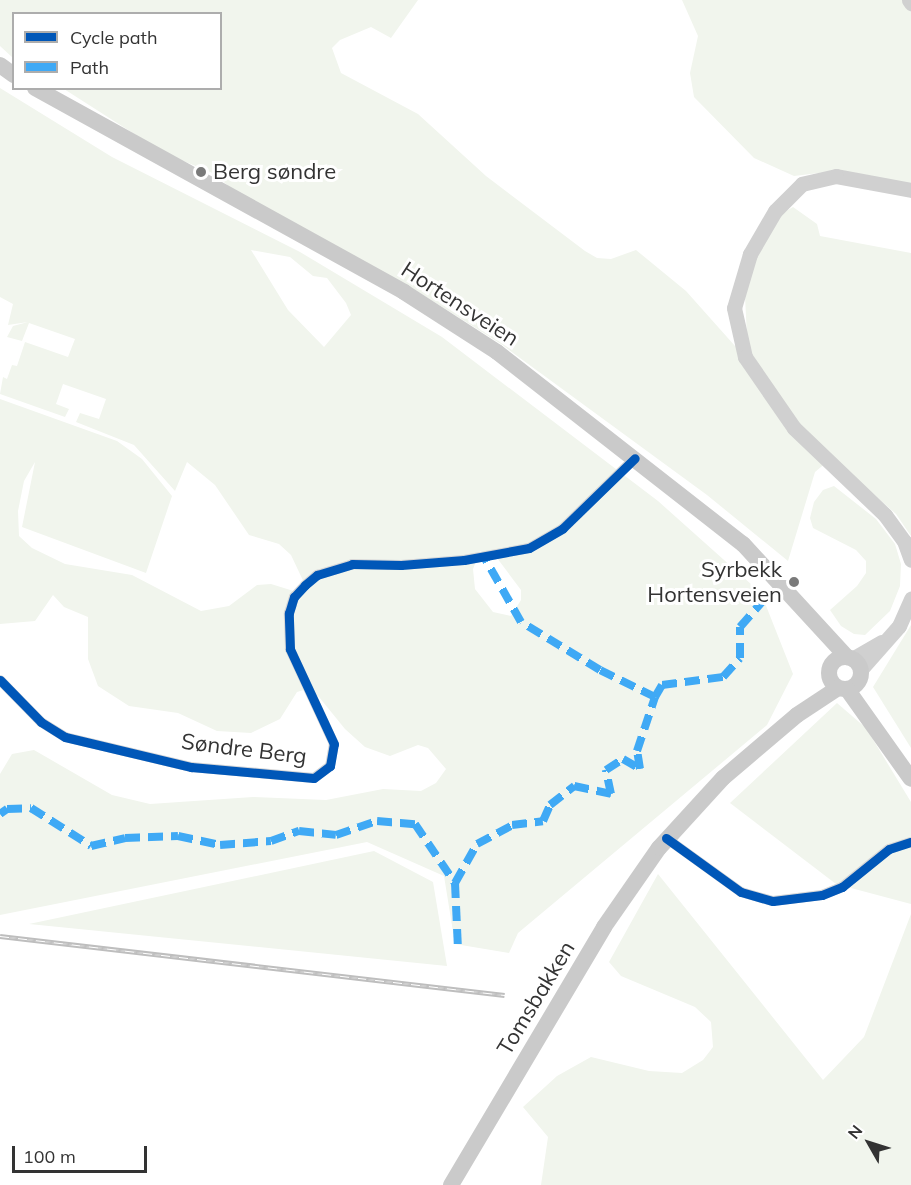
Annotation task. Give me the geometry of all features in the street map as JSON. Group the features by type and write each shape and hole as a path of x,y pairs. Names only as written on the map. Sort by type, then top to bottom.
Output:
{"main road":[{"name":"Hortensveien","path":"38,90 445,316 634,458 743,544 792,594 814,623 911,779"},
{"path":"911,190 836,176 802,184 783,202 754,245 740,276 734,308 745,357 794,429 885,514 904,541 911,560"},
{"path":"846,673 889,637 905,615 911,599"},
{"name":"Hortensveien","path":"846,673 911,764"},
{"name":"Tomsbakken","path":"451,1185 604,927 666,838 723,778 846,673"}],"street":[{"name":"Søndre Berg","path":"0,680 41,722 65,737 191,767 314,778 324,774 334,756 326,723 312,701 290,649 289,613 294,597 305,585 317,575 352,564 401,565 464,560 529,548 563,528 634,458"},
{"path":"666,838 741,892 773,901 822,895 843,887 884,852 911,843"}],"shaded area":[{"path":"0,0 418,0 391,38 371,27 340,40 332,48 341,73 418,114 486,176 585,251 597,258 611,259 636,250 686,291 735,346 747,337 745,296 755,260 781,214 793,207 817,224 820,236 911,253 911,536 896,514 844,468 827,462 815,472 788,561 707,495 501,344 412,288 236,193 215,174 164,153 66,90 222,90 222,12 12,12 12,57 0,46"},
{"path":"682,0 911,0 911,184 827,172 794,176 754,158 694,97 690,73 698,36"},
{"path":"0,88 112,157 300,252 442,337 658,501 761,593 793,674 767,725 518,933 509,953 455,944 444,876 367,842 0,915 0,774 12,754 34,750 112,795 150,804 253,797 326,800 383,789 421,791 436,783 446,769 428,748 418,745 390,756 365,747 345,729 319,697 307,689 297,692 280,719 251,733 217,731 178,713 129,706 98,686 88,659 88,617 64,607 53,595 35,621 0,624 0,399 117,441 142,459 172,496 146,573 22,527 35,462 24,481 18,511 19,536 32,548 65,564 132,575 201,611 229,606 257,585 271,584 300,593 307,589 291,555 279,544 249,535 215,485 187,462 175,491 134,445 76,422 80,413 99,419 106,399 63,384 56,404 69,409 65,417 0,394 3,377 7,379 12,365 17,366 25,342 68,357 75,339 29,323 22,341 7,337 13,326 28,322 8,325 13,304 0,297","holes":["251,250 290,257 313,276 327,278 346,303 351,315 324,347 288,310","480,551 494,554 521,590 521,600 511,616 493,612 475,589 473,569"]},
{"path":"834,486 876,519 895,544 901,564 900,586 890,611 865,635 854,634 841,626 830,610 857,586 866,573 866,561 856,550 813,528 810,518 814,502 823,490"},
{"path":"911,625 911,748 873,687"},
{"path":"837,703 866,728 911,802 911,904 836,884 730,803"},
{"path":"374,851 433,882 447,966 29,924"},
{"path":"658,874 823,1080 864,1037 911,914 911,1185 541,1185 548,1137 523,1107 557,1076 591,1057 649,1071 682,1073 703,1060 713,1047 711,1022 695,1007 621,976 609,962"}],"railway":[{"path":"0,936 505,995"}],"marked path":[{"path":"0,814 7,809 31,808 91,846 125,838 178,836 220,845 271,841 299,831 336,835 377,821 415,824 455,883 477,844 512,825 543,821 550,805 574,786 611,794 606,770 623,759 640,769 637,751 655,697 600,670 521,622 484,557"},
{"path":"655,697 662,685 723,677 740,658 740,627 769,594"},
{"path":"455,883 458,948"}],"cycle path":[{"path":"0,680 41,722 65,737 191,767 314,778 330,766 334,744 290,649 289,613 294,597 305,585 317,575 352,564 401,565 464,560 529,548 563,528 635,458"},
{"path":"666,838 741,892 773,901 822,895 842,887 889,849 911,842"}],"place":[{"name":"Berg søndre","path":"201,172"},
{"name":"Syrbekk Hortensveien","path":"794,582"}]}
